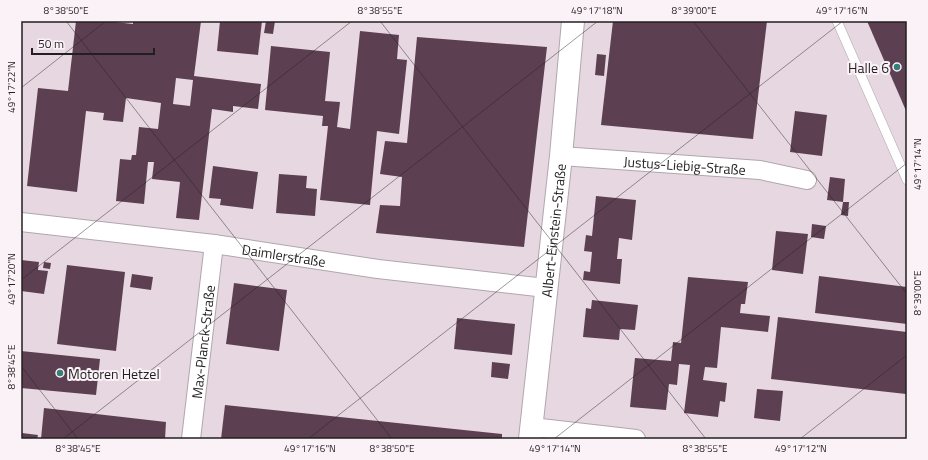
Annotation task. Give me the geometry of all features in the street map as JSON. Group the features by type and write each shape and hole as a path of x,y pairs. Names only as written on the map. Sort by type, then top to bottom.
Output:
{"street":[{"name":"Albert-Einstein-Straße","path":"531,433 561,156 570,21"},
{"name":"Justus-Liebig-Straße","path":"561,156 760,170 807,180"},
{"name":"Daimlerstraße","path":"21,222 214,244 378,269 546,288"},
{"name":"Max-Planck-Straße","path":"191,439 214,244"},
{"path":"531,433 636,439"}],"lane":[{"path":"837,21 907,180"}],"shaded area":[{"path":"21,21 907,21 907,439 21,439"}],"building":[{"path":"76,21 106,21 133,24 133,21 201,21 194,76 261,84 258,109 233,106 233,112 212,109 199,220 176,218 180,182 152,179 154,162 148,162 144,204 116,201 120,159 131,160 132,155 136,155 139,127 158,129 161,103 126,98 123,122 103,120 104,113 86,111 77,192 27,186 38,88 68,91","holes":["176,78 193,80 190,106 173,104"]},
{"path":"220,21 262,21 258,55 217,51"},
{"path":"266,21 275,21 273,34 264,33"},
{"path":"613,21 767,21 753,139 601,125"},
{"name":"Halle 6","path":"867,21 907,21 907,113"},
{"path":"360,31 399,35 397,59 407,60 399,134 377,131 370,205 320,200 328,126 322,126 323,116 265,110 271,46 330,52 325,101 340,102 337,127 350,129"},
{"path":"417,37 547,47 524,247 376,233 380,205 400,206 402,177 380,174 385,141 407,143"},
{"path":"597,54 606,55 604,76 595,75"},
{"path":"795,111 827,115 822,156 790,152"},
{"path":"213,166 258,172 253,209 220,205 221,199 209,198"},
{"path":"279,174 307,176 306,188 317,189 315,216 276,213"},
{"path":"830,177 845,179 843,202 827,200"},
{"path":"596,196 636,200 632,240 619,238 617,259 622,259 620,284 583,280 584,271 590,272 592,252 584,251 586,235 592,236"},
{"path":"843,202 849,202 848,216 841,215"},
{"path":"812,224 826,226 824,239 811,237"},
{"path":"776,231 808,234 803,274 772,270"},
{"path":"21,260 39,262 38,270 48,271 44,294 21,291"},
{"path":"44,262 51,263 50,269 43,268"},
{"path":"67,265 125,272 116,351 57,344"},
{"path":"132,274 153,277 151,290 130,287"},
{"path":"819,276 907,287 907,324 815,313"},
{"path":"688,277 748,282 745,304 741,304 740,313 770,316 768,332 721,327 717,368 705,367 703,380 727,383 725,402 720,401 718,417 684,413 690,365 679,364 677,385 669,384 666,410 630,407 635,358 671,361 673,342 681,343"},
{"path":"234,283 287,290 279,351 226,344"},
{"path":"592,300 638,305 635,330 620,329 619,340 583,337 586,308 591,309"},
{"path":"778,317 907,332 906,394 771,379"},
{"path":"457,318 515,324 512,355 454,349"},
{"name":"Motoren Hetzel","path":"21,351 100,359 96,395 21,388"},
{"path":"492,362 510,364 508,379 491,377"},
{"path":"757,389 783,391 780,421 754,418"},
{"path":"225,405 502,434 502,439 221,439"},
{"path":"44,408 166,422 165,439 41,439"},
{"path":"22,433 38,435 37,439 21,439"}],"place":[{"name":"Halle 6","path":"897,67"},
{"name":"Motoren Hetzel","path":"60,373"}]}
